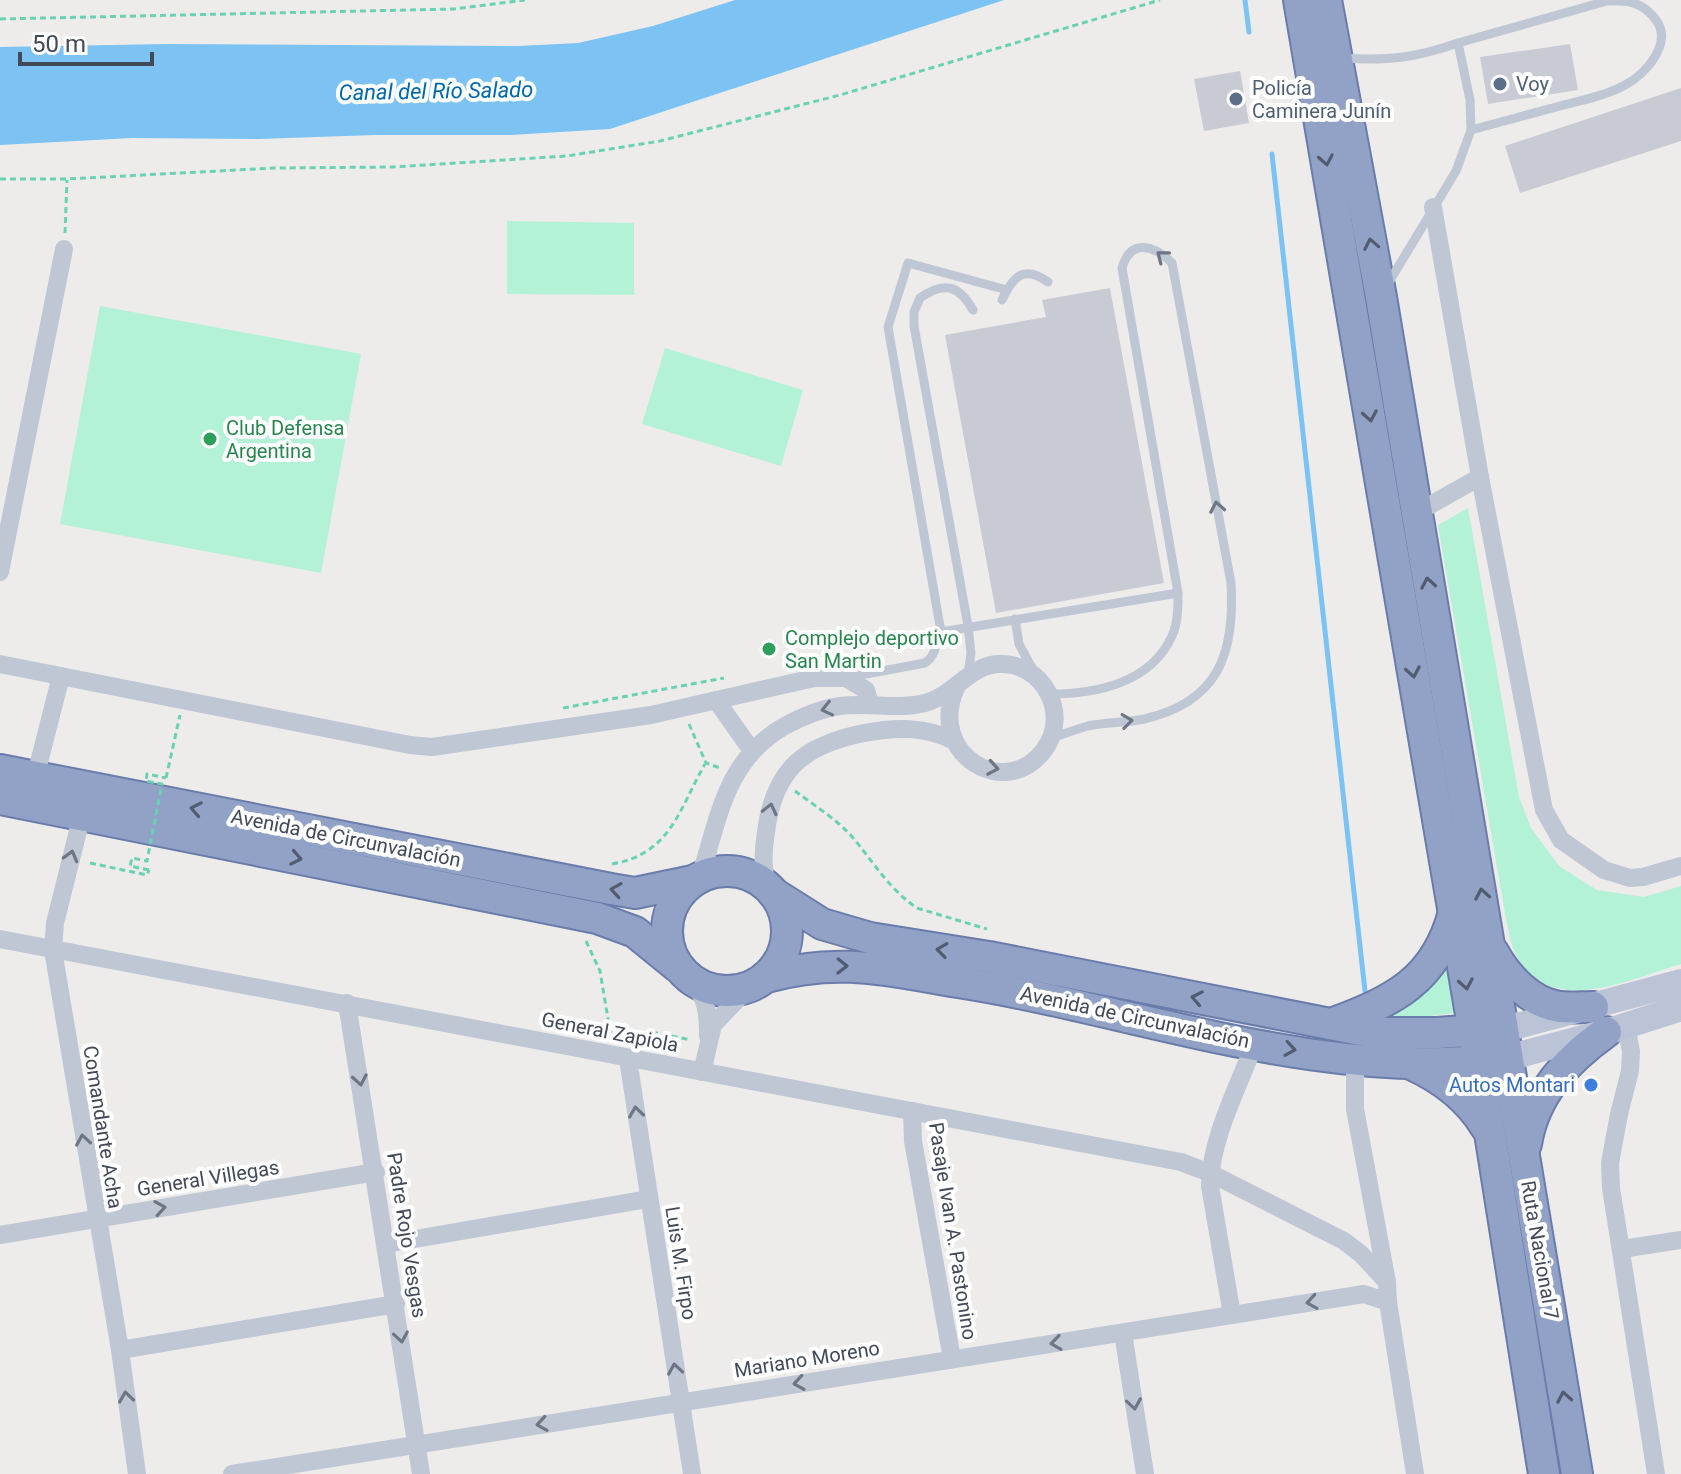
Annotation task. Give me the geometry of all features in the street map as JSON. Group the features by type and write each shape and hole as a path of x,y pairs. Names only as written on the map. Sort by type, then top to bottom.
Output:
{"highway":[{"path":"1299,0 1454,911 1490,1044"},
{"path":"1326,0 1381,297 1491,947 1490,1133 1544,1474"},
{"name":"Avenida de Circunvalación","path":"0,770 21,793 635,893 714,872 734,871 753,877 822,924 859,935 989,957 1329,1025 1376,1033 1490,1044"},
{"name":"Avenida de Circunvalación","path":"85,802 621,925 635,932 685,974 710,989 730,991 813,966 861,966 1043,996 1255,1043 1355,1059 1409,1063 1490,1044"},
{"path":"685,974 669,949 666,929 670,909 680,892 697,879"},
{"path":"757,982 779,962 786,944 787,924 781,905 770,889"},
{"path":"1329,1025 1387,1002 1416,981 1435,960 1447,939 1454,911"},
{"path":"1491,947 1511,980 1546,1003 1608,1022 1544,1092 1530,1119 1524,1157"},
{"name":"Ruta Nacional 7","path":"1490,1044 1524,1157 1577,1474"},
{"path":"1409,1063 1431,1073 1468,1101 1490,1133"}],"main road":[{"path":"1608,1022 1681,982"},
{"path":"1490,1044 1521,1025 1608,1022 1681,1008"}],"street":[{"path":"1433,207 1480,477 1544,810 1561,840 1604,870 1630,878 1681,866"},
{"path":"0,572 64,249"},
{"path":"1416,513 1480,477"},
{"path":"0,664 432,747 682,708 814,678 846,678 866,690 870,704"},
{"path":"697,879 713,828 737,772 766,737 809,713 837,706 926,703 981,667 997,664 1013,665 1028,671 1046,688 1055,708 1051,738 1043,752 1031,763 1016,769 1000,771 984,768 970,760 954,741 940,734 905,728 845,737 806,753 779,784 772,797 763,872 770,889"},
{"path":"21,793 61,676"},
{"path":"954,741 948,719 950,702 962,682"},
{"path":"716,700 752,751"},
{"name":"Comandante Acha","path":"85,802 55,923 53,950 120,1350 137,1474"},
{"name":"General Zapiola","path":"0,939 1181,1162 1210,1173 1344,1241 1387,1282"},
{"path":"685,974 703,993 708,1008 708,1041"},
{"path":"702,1072 713,1025 757,982"},
{"name":"Padre Rojo Vesgas","path":"347,1003 376,1172 421,1474"},
{"path":"1608,1022 1631,1051 1630,1071 1610,1163 1611,1188 1656,1474"},
{"path":"1232,1315 1210,1173 1214,1152 1255,1043"},
{"name":"Luis M. Firpo","path":"628,1059 692,1474"},
{"path":"1355,1059 1355,1109 1387,1282 1415,1474"},
{"name":"Pasaje Ivan A. Pastonino","path":"912,1111 913,1141 952,1359"},
{"name":"General Villegas","path":"0,1235 376,1172"},
{"path":"386,1244 648,1199"},
{"path":"1622,1249 1681,1240"},
{"name":"Mariano Moreno","path":"232,1474 1364,1294 1388,1302"},
{"path":"120,1350 396,1304"},
{"path":"1123,1333 1145,1474"}],"lane":[{"path":"1336,57 1382,60 1424,54 1607,1 1631,0 1658,22 1662,38 1657,55 1627,84 1596,96 1471,130"},
{"path":"1381,297 1456,171 1471,130 1470,100 1458,43"},
{"path":"1015,619 1016,635 1025,660 1046,688 1076,694 1103,689 1144,671 1162,653 1172,636 1177,618 1178,593 1122,268 1125,258 1132,251 1148,247 1160,251 1172,263 1231,583 1231,637 1222,665 1205,687 1186,703 1164,714 1089,726 1051,738"},
{"path":"846,678 925,663 935,651 940,629 888,327 908,263 1007,290"},
{"path":"1002,300 1017,277 1027,273 1048,282"},
{"path":"962,682 971,653 968,626 914,312 920,298 941,288 953,289 964,295 973,310"},
{"path":"940,629 941,632 1178,593"}],"path":[{"path":"0,19 453,9 525,0"},
{"path":"0,179 409,166 567,156 660,141 840,95 1160,0"},
{"path":"64,249 67,179"},
{"path":"554,710 732,677"},
{"path":"674,688 706,763 737,772"},
{"path":"70,859 147,875 149,870 130,866 132,858 147,861 162,784 146,781 147,774 166,778 184,701"},
{"path":"779,784 796,791 844,829 907,902 917,908 987,929"},
{"path":"612,1035 658,1033 708,1041"}],"green space":[{"path":"507,221 634,223 634,295 507,294"},
{"name":"Club Defensa Argentina","path":"100,306 361,354 321,573 60,524"},
{"path":"665,348 803,390 781,466 642,424"},
{"path":"1468,508 1519,797 1531,828 1559,866 1597,890 1644,897 1681,886 1681,964 1615,985 1570,990 1549,986 1531,974 1514,951 1438,525"},
{"path":"1453,958 1462,1012 1430,1016 1378,1016"}],"water":[{"name":"Canal del Río Salado","path":"735,0 1004,0 610,129 511,135 132,138 0,145 0,47 167,44 518,46 578,43 653,26"}],"building":[{"path":"1570,44 1578,90 1488,104 1480,57"},
{"path":"1240,71 1249,123 1204,131 1194,79"},
{"path":"1681,88 1681,141 1520,193 1505,146"},
{"path":"1110,288 1164,583 996,613 945,335 1046,317 1042,300"}],"waterway":[{"path":"1245,0 1249,32"},
{"path":"1272,154 1365,991"}],"place":[{"name":"Voy","path":"1500,84"},
{"name":"Policía Caminera Junín","path":"1236,99"},
{"name":"Club Defensa Argentina","path":"210,439"},
{"name":"Complejo deportivo San Martin","path":"769,649"},
{"name":"Autos Montari","path":"1591,1085"}]}
